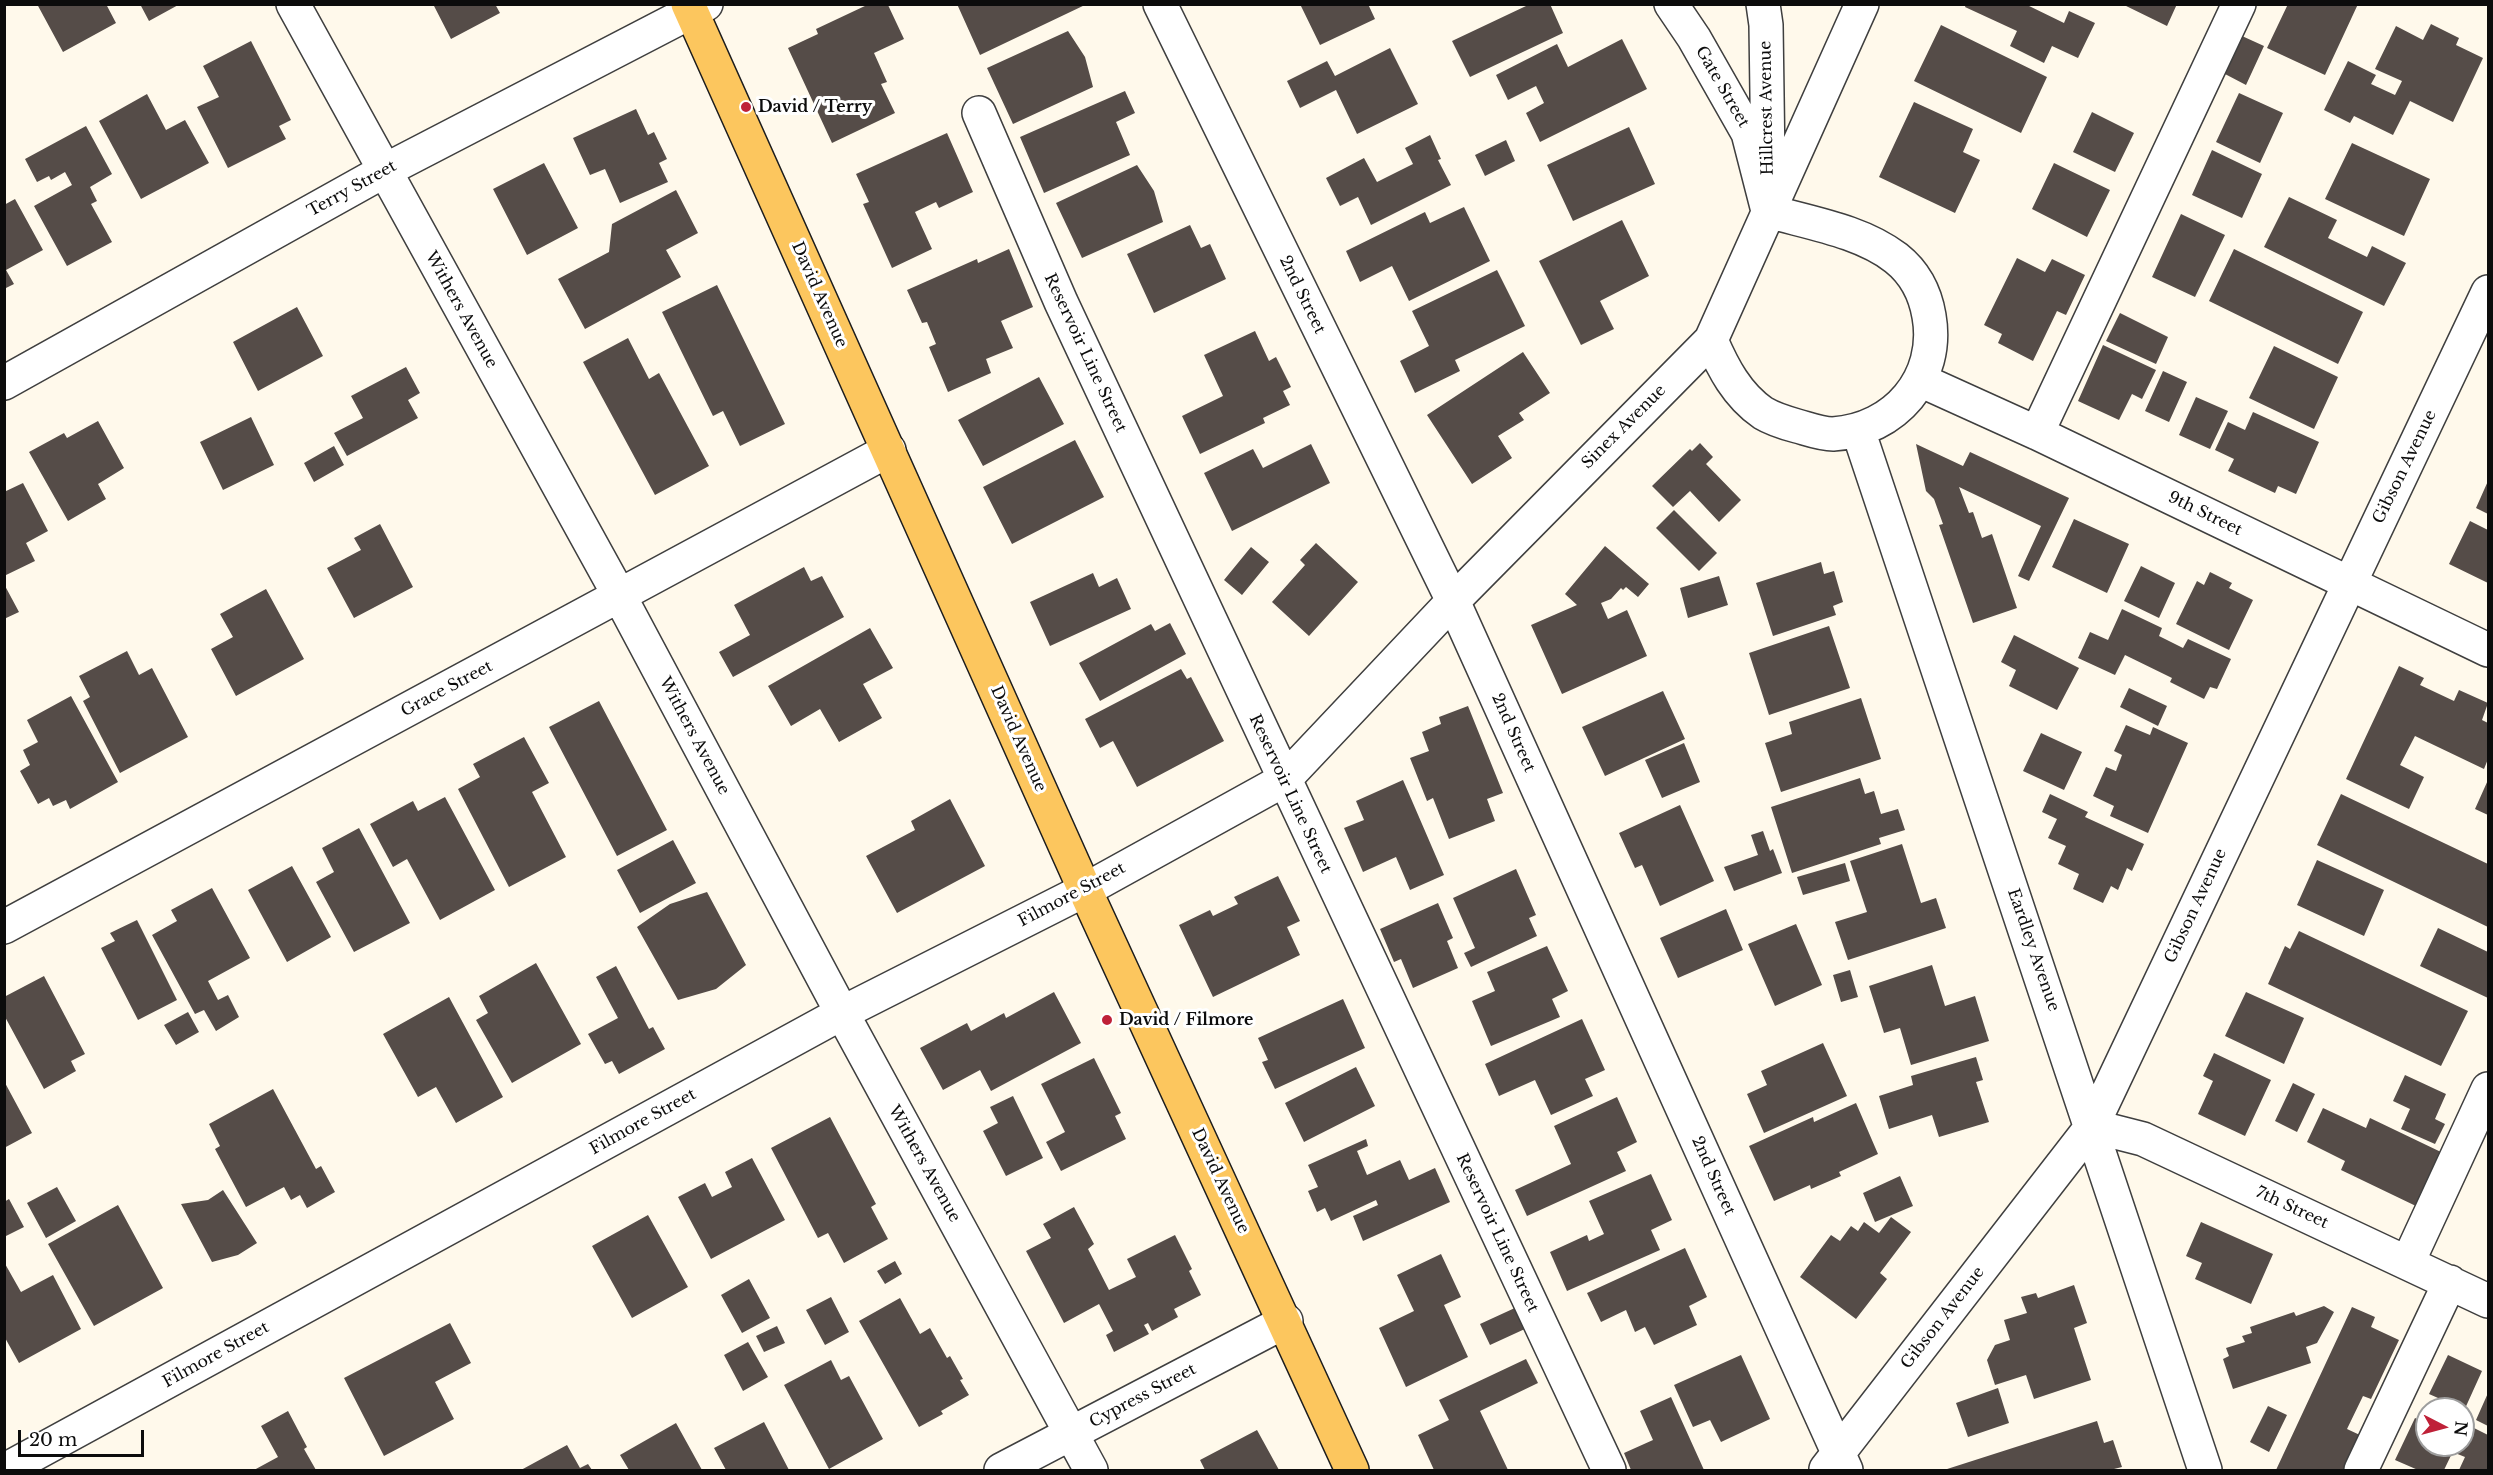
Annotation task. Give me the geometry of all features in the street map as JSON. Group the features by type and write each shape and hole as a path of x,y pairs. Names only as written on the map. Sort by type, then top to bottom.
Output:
{"main road":[{"name":"David Avenue","path":"696,7 889,450 1085,890 1286,1321 1352,1470"}],"street":[{"name":"Withers Avenue","path":"293,4 619,596 1091,1470"},
{"name":"2nd Street","path":"1160,4 1453,601 1836,1465"},
{"name":"Gate Street","path":"1671,4 1694,38 1748,133 1768,211"},
{"name":"Hillcrest Avenue","path":"1763,4 1766,25 1768,211"},
{"name":"Sinex Avenue","path":"1284,780 1453,601 1711,340 1862,4"},
{"path":"2037,433 2239,4"},
{"name":"Terry Street","path":"4,383 384,171 696,7"},
{"name":"Reservoir Line Street","path":"979,113 1061,302 1609,1470"},
{"path":"1711,340 1725,370 1744,397 1764,414 1785,423 1830,434 1858,430 1884,417 1906,401 1920,380 1930,356 1931,326 1927,301 1915,275 1895,258 1861,239 1768,211"},
{"name":"Gibson Avenue","path":"1836,1465 2092,1126 2488,292"},
{"name":"9th Street","path":"1920,380 2037,433 2488,650"},
{"name":"Eardley Avenue","path":"1858,430 2205,1470"},
{"name":"Grace Street","path":"4,927 889,450"},
{"name":"Filmore Street","path":"5,1470 842,1012 1085,890 1284,780"},
{"path":"2408,1262 2488,1089"},
{"name":"7th Street","path":"2092,1126 2144,1139 2488,1300"},
{"path":"2361,1470 2450,1282"},
{"name":"Cypress Street","path":"1001,1470 1286,1321"}],"building":[{"path":"37,4 106,4 116,23 63,52"},
{"path":"140,4 180,4 149,21"},
{"path":"433,4 495,4 500,13 451,39"},
{"path":"957,4 1087,4 980,55"},
{"path":"1300,4 1368,4 1375,19 1320,45"},
{"path":"1525,4 1550,4 1563,33 1470,77 1452,41 1526,6"},
{"path":"1966,4 2025,4 2064,23 2069,11 2095,23 2078,58 2052,46 2044,63 2010,46 2017,31 1965,7"},
{"path":"2122,4 2177,4 2167,26"},
{"path":"2288,4 2358,4 2325,75 2267,48"},
{"path":"867,5 888,5 904,39 874,53 887,82 881,84 895,113 832,143 788,48 818,34 816,29"},
{"path":"2431,24 2459,38 2456,45 2483,58 2453,122 2410,101 2393,135 2354,116 2350,123 2324,110 2348,61 2376,75 2371,84 2395,95 2402,81 2375,69 2396,26 2423,40"},
{"path":"1941,25 2047,77 2021,133 1914,81"},
{"path":"1068,31 1085,57 1093,87 1013,124 987,68"},
{"path":"2242,36 2264,46 2246,85 2225,74"},
{"path":"1622,39 1647,89 1540,142 1526,113 1544,103 1536,86 1508,100 1496,75 1557,44 1568,67"},
{"path":"251,41 291,120 279,126 286,139 228,168 197,107 219,97 203,66"},
{"path":"1390,48 1418,104 1357,134 1336,90 1300,108 1287,81 1327,61 1335,76"},
{"path":"1125,91 1135,113 1116,122 1130,155 1044,193 1020,137"},
{"path":"2239,93 2283,113 2260,163 2216,142"},
{"path":"147,94 166,130 185,120 209,163 141,199 99,121"},
{"path":"1914,102 1973,129 1963,152 1980,160 1955,213 1879,177"},
{"path":"636,109 648,135 654,132 667,159 659,163 668,182 620,203 605,169 590,175 573,138"},
{"path":"2092,112 2134,133 2115,172 2073,152"},
{"path":"86,126 112,174 90,187 97,201 91,204 112,242 67,266 34,206 72,185 65,172 51,180 49,176 37,182 25,159"},
{"path":"1629,127 1655,184 1573,221 1547,165"},
{"path":"947,133 973,192 939,208 936,202 915,212 932,249 892,268 863,204 869,202 856,174"},
{"path":"1430,135 1441,159 1438,160 1451,185 1371,225 1358,197 1340,206 1326,178 1364,158 1377,182 1413,164 1405,148"},
{"path":"1506,140 1515,161 1485,176 1475,155"},
{"path":"2352,143 2430,179 2404,236 2325,199"},
{"path":"2212,150 2262,174 2242,218 2192,195"},
{"path":"544,163 578,228 527,255 493,189"},
{"path":"2054,163 2110,190 2087,237 2032,209"},
{"path":"1137,165 1154,191 1163,222 1082,258 1056,203"},
{"path":"676,190 698,233 666,250 681,277 585,329 558,279 609,252 612,224"},
{"path":"2289,197 2337,220 2328,238 2367,257 2372,246 2406,263 2384,306 2264,247"},
{"path":"15,199 43,250 6,270 14,284 4,289 4,205"},
{"path":"1464,207 1490,261 1409,301 1392,266 1360,282 1346,251 1425,212 1430,223"},
{"path":"2181,214 2225,235 2195,297 2152,277"},
{"path":"1622,220 1649,276 1600,301 1614,329 1581,345 1539,261"},
{"path":"1190,225 1201,248 1210,244 1226,279 1154,313 1127,254"},
{"path":"1009,249 1033,307 1001,321 1013,348 986,359 991,373 948,392 929,347 936,344 927,322 922,323 907,290 977,259 978,263"},
{"path":"2234,249 2363,312 2338,364 2209,301"},
{"path":"2017,258 2045,272 2052,259 2085,275 2066,315 2057,311 2033,361 1998,343 2002,334 1984,325"},
{"path":"1497,270 1525,326 1455,360 1460,371 1415,393 1400,361 1429,346 1412,311"},
{"path":"717,285 785,424 740,446 723,411 713,416 662,312"},
{"path":"297,307 323,356 258,391 233,342"},
{"path":"2120,313 2168,337 2156,364 2106,341"},
{"path":"1255,331 1269,361 1276,357 1291,387 1283,391 1290,405 1263,418 1265,423 1200,454 1182,416 1223,396 1204,355"},
{"path":"628,338 649,379 659,373 709,466 655,495 583,362"},
{"path":"2103,345 2156,370 2142,399 2132,394 2119,420 2078,401"},
{"path":"2274,346 2338,377 2314,429 2249,398"},
{"path":"1523,352 1550,393 1519,413 1524,420 1498,436 1512,458 1472,484 1427,415"},
{"path":"406,367 420,393 408,400 418,418 347,456 334,433 363,418 351,396"},
{"path":"2163,371 2187,382 2169,422 2145,411"},
{"path":"1039,377 1064,424 983,466 958,420"},
{"path":"2196,397 2228,411 2210,449 2179,435"},
{"path":"2253,412 2319,442 2296,494 2278,486 2275,493 2228,471 2234,459 2215,450 2228,422 2245,430"},
{"path":"251,417 274,465 223,490 200,442"},
{"path":"98,421 124,468 98,484 106,499 68,521 29,452 64,433 67,438"},
{"path":"1075,440 1104,497 1012,544 983,487"},
{"path":"1700,443 1713,457 1706,464 1741,500 1719,522 1690,491 1673,507 1652,486 1690,449 1692,451"},
{"path":"1311,444 1330,483 1232,531 1204,473 1253,449 1263,468"},
{"path":"1916,444 1963,466 1970,452 2069,498 2029,581 2018,576 2041,526 1959,487 1969,513 1973,512 1982,538 1992,534 2017,608 1973,623 1939,525 1943,524 1934,499 1926,491"},
{"path":"334,446 344,465 314,482 304,463"},
{"path":"2488,481 2488,514 2476,508"},
{"path":"23,483 48,531 26,543 35,561 4,576 4,492"},
{"path":"1674,510 1717,553 1699,571 1656,528"},
{"path":"2074,519 2129,544 2107,593 2052,567"},
{"path":"2470,521 2488,530 2488,583 2449,564"},
{"path":"380,524 413,587 354,618 327,568 361,550 354,538"},
{"path":"1316,543 1358,582 1309,636 1272,602 1305,565 1300,560"},
{"path":"1605,546 1649,584 1638,597 1626,587 1623,590 1621,588 1611,599 1601,603 1608,619 1627,610 1647,656 1562,694 1531,625 1577,605 1565,594"},
{"path":"1251,547 1269,562 1242,595 1224,580"},
{"path":"1821,562 1824,574 1834,571 1843,602 1833,606 1836,615 1773,636 1756,583"},
{"path":"2141,566 2175,583 2159,618 2124,601"},
{"path":"804,567 811,581 822,576 844,617 733,677 719,652 750,635 734,605"},
{"path":"2210,572 2232,583 2229,588 2253,600 2229,650 2176,624 2197,581 2204,585"},
{"path":"1093,573 1099,587 1117,578 1131,609 1050,646 1030,602"},
{"path":"1719,576 1728,605 1688,618 1680,588"},
{"path":"4,584 19,612 4,619"},
{"path":"266,589 304,659 236,696 211,649 233,637 220,614"},
{"path":"2122,609 2162,628 2159,636 2183,648 2188,639 2231,659 2217,689 2210,687 2204,699 2170,682 2172,678 2125,655 2115,675 2078,658 2090,632 2108,640"},
{"path":"1170,623 1186,654 1100,701 1079,663 1151,624 1155,631"},
{"path":"1829,626 1850,688 1769,715 1749,653"},
{"path":"870,628 893,668 863,684 882,718 839,742 820,709 791,726 768,686"},
{"path":"2014,635 2079,668 2057,710 2009,686 2016,670 2001,662"},
{"path":"127,651 139,675 152,668 188,737 120,773 83,701 90,697 79,676"},
{"path":"2399,666 2424,678 2420,685 2454,701 2459,690 2488,703 2482,720 2488,723 2488,759 2484,769 2415,736 2400,765 2424,777 2409,809 2346,779"},
{"path":"1181,669 1187,679 1191,677 1224,741 1137,787 1113,741 1100,748 1085,719"},
{"path":"2129,688 2167,706 2158,726 2120,707"},
{"path":"1663,691 1685,739 1605,776 1582,727"},
{"path":"71,696 118,782 70,809 66,800 53,806 49,798 38,804 20,771 30,765 23,750 38,742 27,720"},
{"path":"1861,698 1881,759 1781,792 1765,743 1792,734 1789,722"},
{"path":"599,701 667,830 617,856 549,727"},
{"path":"1468,706 1503,793 1487,799 1495,821 1449,839 1433,798 1427,801 1410,758 1429,751 1422,732 1441,724 1439,717"},
{"path":"2126,725 2150,735 2153,727 2188,743 2148,833 2110,816 2114,806 2093,796 2106,767 2116,771 2122,755 2114,751"},
{"path":"2041,733 2082,752 2064,790 2023,771"},
{"path":"524,737 549,783 532,792 566,857 509,887 458,789 480,777 473,764"},
{"path":"1684,743 1700,782 1662,798 1645,760"},
{"path":"1860,778 1865,794 1874,791 1881,814 1898,809 1905,830 1879,838 1881,844 1792,873 1771,807"},
{"path":"1403,780 1444,875 1410,890 1396,857 1363,872 1344,828 1364,820 1356,801"},
{"path":"2488,780 2488,815 2475,809"},
{"path":"2050,794 2088,812 2085,817 2144,844 2132,871 2127,868 2118,890 2111,886 2103,903 2073,889 2079,874 2058,864 2066,846 2048,838 2057,819 2042,812"},
{"path":"2341,794 2488,864 2488,927 2317,845"},
{"path":"445,797 495,890 440,920 407,859 393,867 370,824 413,801 418,811"},
{"path":"950,799 985,866 897,913 866,856 915,830 911,821"},
{"path":"1680,805 1714,881 1660,906 1642,865 1635,868 1619,833"},
{"path":"359,828 410,923 354,952 316,882 334,872 322,848"},
{"path":"1763,831 1770,851 1773,849 1782,873 1734,891 1724,867 1758,855 1751,835"},
{"path":"673,840 696,883 640,913 617,870"},
{"path":"1902,844 1921,903 1936,898 1946,928 1848,960 1835,922 1867,912 1850,861"},
{"path":"2317,860 2384,890 2364,936 2297,905"},
{"path":"1845,863 1850,881 1803,895 1797,877"},
{"path":"292,866 331,937 287,962 248,890"},
{"path":"1516,869 1536,915 1529,918 1537,936 1471,967 1464,953 1475,948 1453,898"},
{"path":"1278,876 1300,921 1287,927 1300,955 1213,997 1179,925 1210,910 1213,916 1238,904 1234,897"},
{"path":"212,888 250,958 208,981 218,1000 228,995 239,1017 216,1031 204,1010 195,1014 152,935 177,921 171,910"},
{"path":"707,892 746,965 716,989 678,1000 637,927 670,904"},
{"path":"1438,903 1453,938 1447,941 1458,968 1413,988 1401,959 1394,962 1380,929"},
{"path":"1726,909 1743,950 1678,978 1660,938"},
{"path":"137,920 177,1000 138,1020 101,948 115,941 110,933"},
{"path":"1796,924 1822,985 1775,1006 1748,944"},
{"path":"2438,928 2488,952 2488,998 2420,966"},
{"path":"2299,931 2468,1011 2441,1066 2268,984 2285,946 2290,949"},
{"path":"1547,946 1568,991 1552,999 1560,1017 1491,1046 1472,1001 1495,991 1487,972"},
{"path":"536,963 581,1044 512,1083 476,1020 488,1013 479,996"},
{"path":"1932,965 1945,1006 1975,996 1989,1041 1911,1065 1900,1028 1884,1033 1869,986"},
{"path":"616,966 649,1029 653,1027 665,1049 619,1074 612,1061 605,1064 588,1034 618,1018 596,977"},
{"path":"1850,970 1858,997 1841,1002 1833,975"},
{"path":"44,976 85,1054 71,1061 76,1071 44,1089 4,1015 4,997"},
{"path":"1054,992 1081,1043 991,1091 980,1070 943,1090 920,1048 967,1023 971,1031 1004,1013 1006,1018"},
{"path":"2246,992 2304,1018 2284,1064 2225,1036"},
{"path":"449,997 503,1097 456,1123 436,1087 418,1097 383,1034"},
{"path":"1343,999 1365,1048 1275,1089 1262,1062 1268,1060 1258,1038"},
{"path":"188,1012 199,1032 176,1045 164,1025"},
{"path":"1582,1019 1605,1070 1585,1079 1593,1096 1551,1115 1535,1080 1499,1096 1485,1064"},
{"path":"1823,1043 1847,1096 1764,1133 1747,1094 1767,1085 1761,1071"},
{"path":"2214,1053 2271,1080 2245,1136 2198,1114 2213,1081 2203,1076"},
{"path":"1976,1057 1983,1080 1976,1082 1989,1122 1939,1137 1932,1115 1889,1129 1879,1096 1913,1085 1911,1076"},
{"path":"1094,1058 1121,1113 1115,1116 1126,1139 1061,1171 1046,1142 1065,1132 1041,1084"},
{"path":"1356,1067 1375,1106 1304,1142 1285,1103"},
{"path":"2405,1075 2446,1094 2435,1119 2445,1124 2435,1144 2401,1129 2410,1109 2393,1101"},
{"path":"4,1081 32,1133 4,1148"},
{"path":"2293,1083 2315,1094 2297,1132 2275,1121"},
{"path":"273,1089 316,1169 321,1166 335,1192 307,1208 300,1195 291,1200 284,1187 246,1207 215,1149 220,1146 209,1124"},
{"path":"1013,1096 1043,1158 1006,1176 983,1131 998,1123 990,1107"},
{"path":"1617,1097 1637,1142 1617,1152 1626,1171 1527,1216 1515,1190 1571,1164 1554,1126"},
{"path":"1856,1103 1878,1154 1839,1172 1841,1176 1811,1189 1810,1185 1774,1201 1749,1146 1813,1117 1814,1122"},
{"path":"2323,1108 2366,1128 2370,1118 2443,1153 2418,1207 2341,1170 2345,1161 2307,1142"},
{"path":"830,1117 876,1204 871,1207 888,1239 844,1263 828,1233 818,1238 771,1148"},
{"path":"1366,1139 1368,1146 1357,1151 1367,1175 1400,1160 1409,1180 1435,1168 1450,1202 1363,1241 1353,1216 1378,1205 1376,1200 1331,1221 1325,1208 1317,1212 1308,1191 1318,1187 1308,1165"},
{"path":"752,1158 785,1220 711,1259 678,1197 705,1183 712,1197 732,1187 725,1172"},
{"path":"1651,1174 1672,1220 1651,1230 1660,1250 1567,1291 1550,1252 1587,1235 1589,1241 1604,1234 1589,1201"},
{"path":"1900,1176 1913,1206 1875,1222 1863,1193"},
{"path":"57,1187 76,1221 46,1238 27,1203"},
{"path":"223,1190 257,1243 238,1255 212,1262 181,1204 208,1200"},
{"path":"9,1199 24,1227 4,1237 4,1202"},
{"path":"118,1205 163,1288 94,1326 48,1244"},
{"path":"1074,1207 1094,1244 1088,1249 1109,1290 1136,1277 1127,1259 1175,1235 1192,1269 1189,1271 1201,1295 1174,1309 1178,1317 1152,1331 1148,1323 1144,1325 1149,1334 1114,1352 1106,1335 1113,1331 1099,1304 1064,1323 1026,1251 1051,1238 1043,1224"},
{"path":"648,1215 688,1287 632,1318 592,1246"},
{"path":"1891,1217 1911,1232 1880,1273 1887,1279 1856,1319 1800,1277 1831,1235 1840,1241 1851,1226 1858,1231 1864,1222 1879,1233"},
{"path":"2201,1222 2273,1254 2251,1304 2195,1279 2202,1263 2186,1256"},
{"path":"1685,1248 1707,1297 1689,1306 1697,1325 1654,1345 1645,1327 1635,1332 1626,1310 1601,1322 1587,1293"},
{"path":"1441,1254 1461,1297 1444,1305 1468,1357 1406,1387 1379,1328 1414,1311 1397,1275"},
{"path":"895,1261 902,1274 885,1284 877,1271"},
{"path":"4,1262 21,1292 53,1275 81,1329 19,1363 4,1336"},
{"path":"749,1279 770,1318 742,1333 721,1295"},
{"path":"2074,1285 2087,1323 2074,1328 2091,1380 2034,1399 2026,1375 1995,1385 1987,1360 1995,1345 2010,1340 2004,1320 2027,1313 2021,1297 2036,1293 2038,1298"},
{"path":"831,1297 849,1332 825,1345 806,1310"},
{"path":"900,1298 920,1334 930,1328 947,1358 950,1356 969,1395 941,1411 943,1414 919,1427 859,1321"},
{"path":"2324,1306 2334,1312 2317,1343 2306,1347 2311,1363 2233,1389 2223,1359 2229,1356 2226,1348 2245,1342 2242,1336 2252,1333 2250,1327 2294,1312 2296,1316"},
{"path":"1517,1307 1527,1328 1490,1345 1480,1324"},
{"path":"2352,1307 2375,1317 2371,1327 2399,1340 2371,1399 2363,1396 2347,1429 2362,1436 2346,1470 2276,1470"},
{"path":"450,1323 471,1363 435,1382 454,1419 384,1456 344,1378"},
{"path":"777,1326 785,1343 764,1352 756,1336"},
{"path":"748,1342 768,1377 743,1391 724,1355"},
{"path":"1741,1355 1770,1419 1721,1442 1710,1420 1693,1427 1674,1385"},
{"path":"2448,1355 2482,1371 2470,1397 2436,1397 2429,1394"},
{"path":"1526,1359 1538,1383 1480,1411 1508,1470 1434,1470 1418,1435 1449,1420 1439,1400"},
{"path":"831,1360 841,1380 849,1376 883,1439 829,1469 784,1385"},
{"path":"1998,1388 2009,1423 1968,1437 1956,1403"},
{"path":"2488,1393 2488,1426 2476,1420"},
{"path":"1671,1397 1704,1470 1631,1470 1624,1453 1653,1440 1640,1411"},
{"path":"2268,1406 2287,1415 2269,1452 2250,1442"},
{"path":"288,1411 307,1447 304,1449 316,1470 254,1470 278,1457 261,1426"},
{"path":"2415,1418 2415,1457 2450,1457 2444,1470 2418,1470 2395,1460"},
{"path":"2097,1421 2104,1443 2113,1440 2122,1467 2110,1470 1944,1470"},
{"path":"764,1422 789,1470 726,1470 714,1448"},
{"path":"676,1423 702,1470 629,1470 620,1455"},
{"path":"2475,1428 2488,1435 2488,1470 2459,1470 2465,1457 2475,1457"},
{"path":"1257,1430 1279,1470 1205,1470 1200,1460"},
{"path":"567,1445 580,1468 588,1464 592,1470 521,1470"}],"place":[{"name":"David / Terry","path":"746,107"},
{"name":"David / Filmore","path":"1107,1020"}]}
